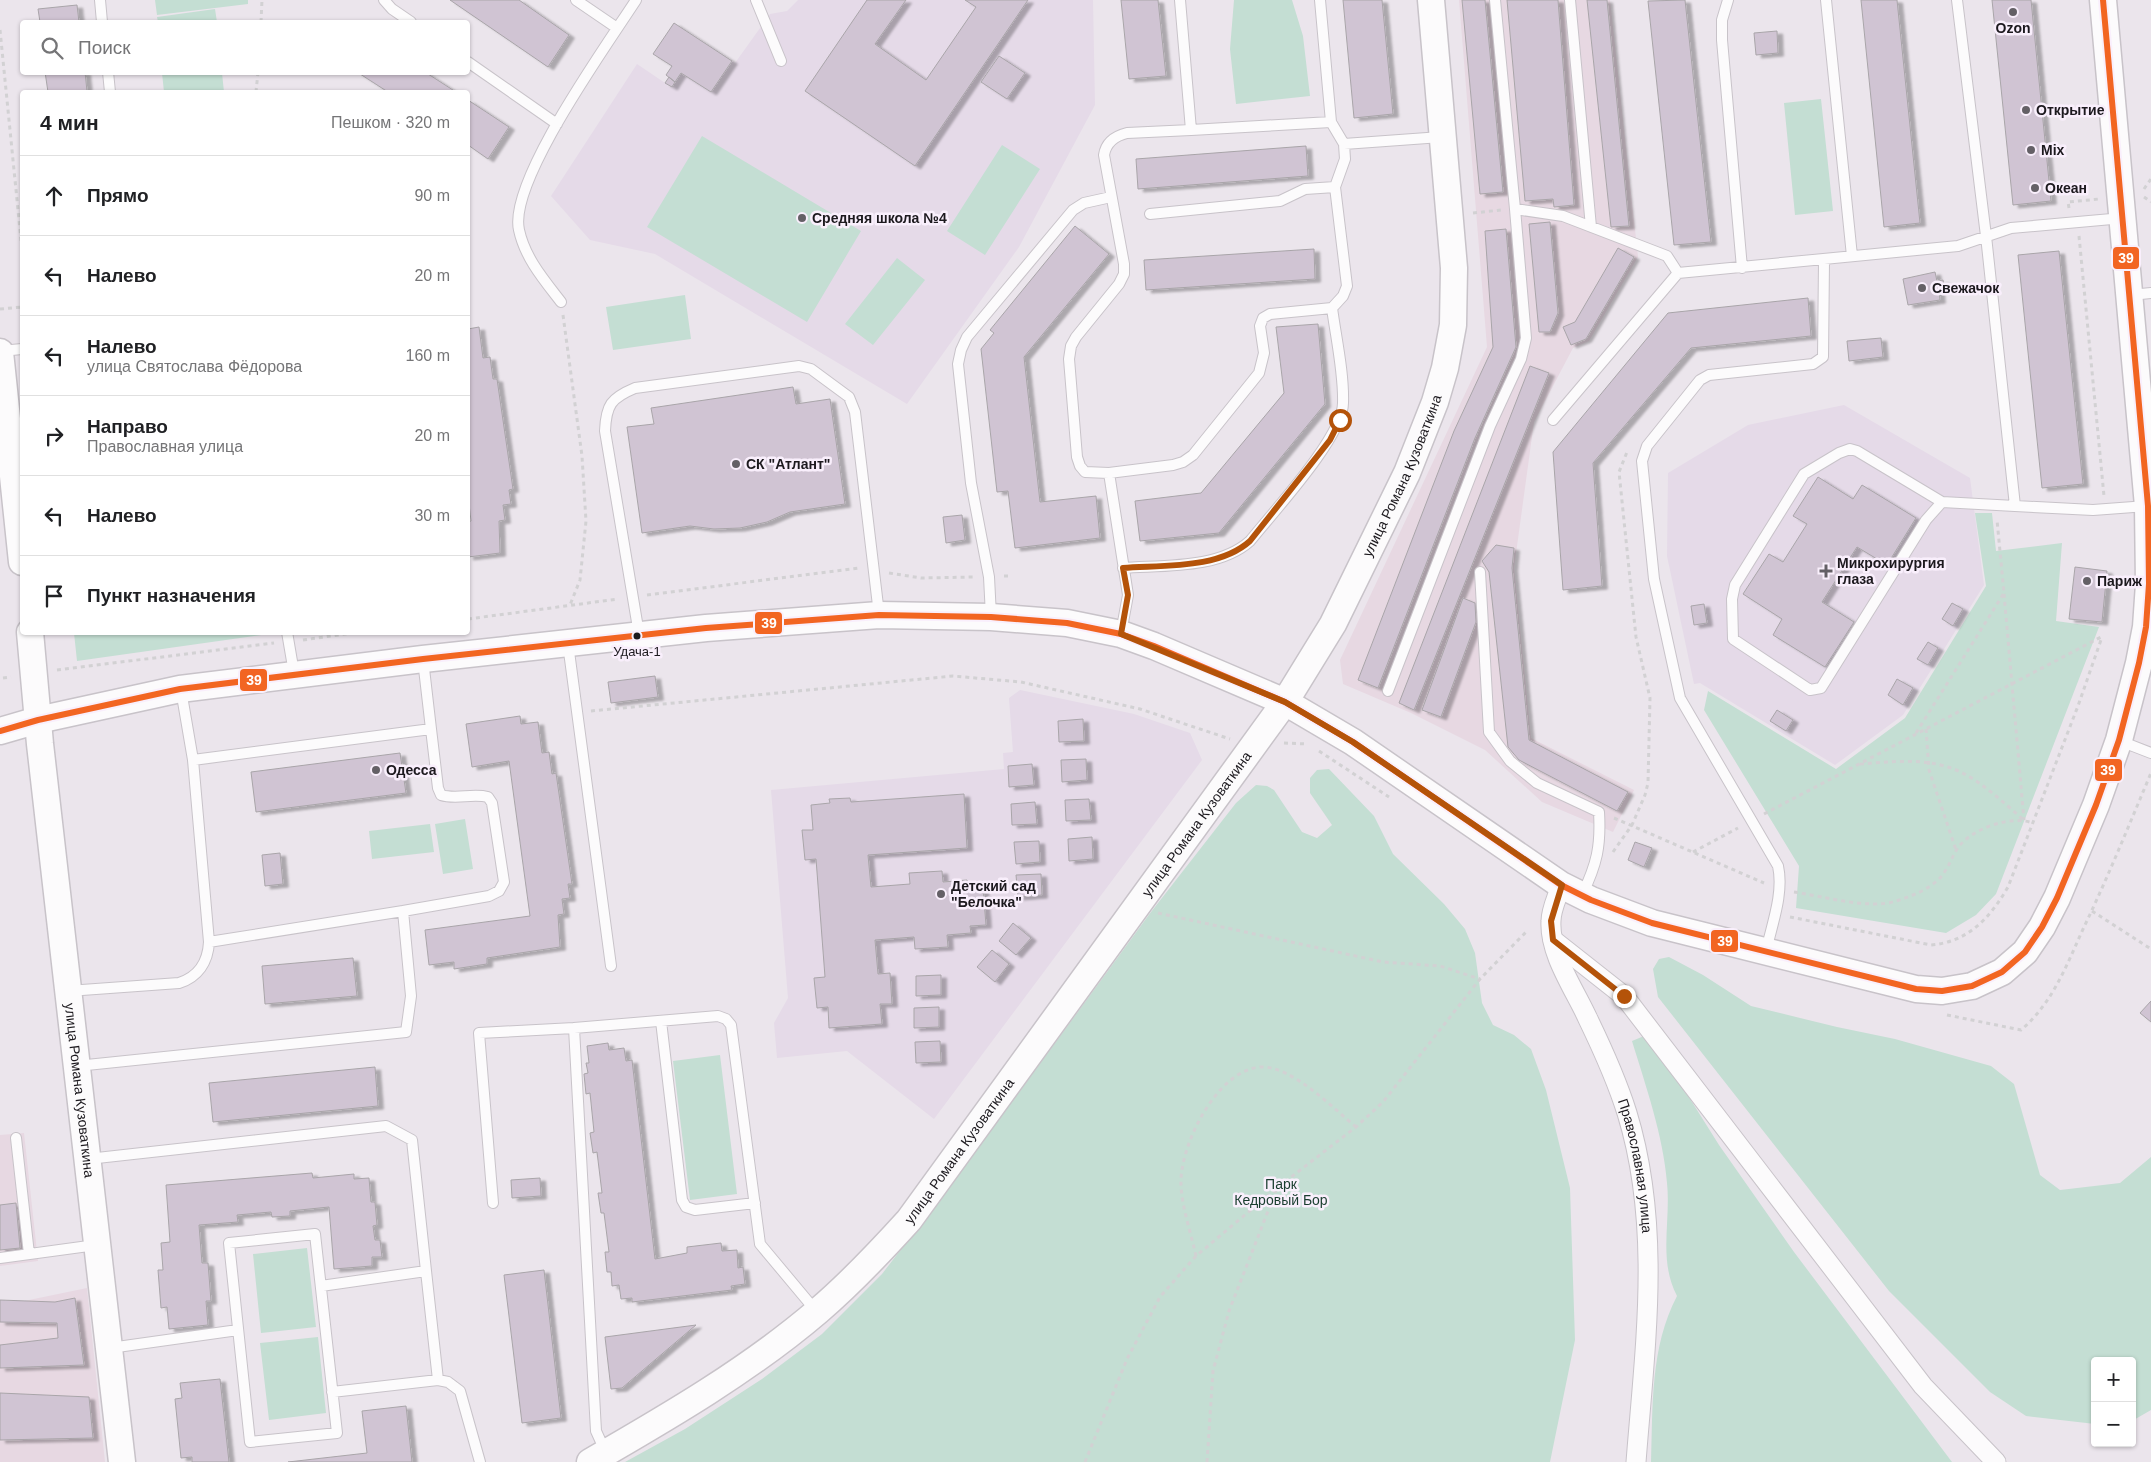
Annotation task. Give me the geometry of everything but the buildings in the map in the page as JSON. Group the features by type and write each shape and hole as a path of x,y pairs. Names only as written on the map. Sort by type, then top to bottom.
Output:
{"street":[{"name":"улица Романа Кузоваткина","path":"598,1458 724,1380 817,1312 877,1256 909,1220 1258,742 1333,624 1407,473 1435,402 1445,368 1453,325 1454,268 1431,0"},
{"path":"0,731 38,720 180,690 294,674 706,628 879,615 991,617 1067,623 1121,634 1285,702 1353,742 1572,890 1652,923 1916,989 1942,991 1972,986 2002,972 2025,952 2042,927 2096,806 2145,665 2149,592 2148,506 2140,376 2141,294 2124,217 2103,0"},
{"path":"0,352 3,410 20,546"},
{"name":"улица Романа Кузоваткина","path":"30,635 68,991 99,1245 122,1462"},
{"name":"Православная улица","path":"1572,890 1551,921 1553,940 1563,968 1613,1072 1627,1114 1643,1185 1648,1231 1649,1288 1636,1462"},
{"path":"1553,940 1624,996 1923,1386 1996,1462"}],"lane":[{"path":"100,0 102,20"},
{"path":"384,0 392,9 408,20"},
{"path":"576,0 618,28"},
{"path":"561,302 527,253 519,229 518,208 542,147 636,0"},
{"path":"756,0 781,61"},
{"path":"1180,0 1191,130"},
{"path":"1320,0 1332,122 1344,144 1345,159 1335,187 1347,286 1343,296 1332,308 1270,314 1263,318 1260,326 1264,354 1259,373 1193,455 1183,462 1109,473 1085,472 1080,466 1077,457 1069,359 1076,337 1119,284 1124,274 1124,264 1104,155 1108,144 1112,139 1127,132 1332,122"},
{"path":"1388,691 1490,426 1521,359 1526,338 1496,0"},
{"path":"1570,0 1591,227"},
{"path":"1728,0 1722,20 1722,40 1742,268"},
{"path":"1826,0 1852,256"},
{"path":"1957,0 1986,236 2015,506"},
{"path":"470,63 557,124"},
{"path":"108,75 110,90"},
{"path":"1344,144 1442,137"},
{"path":"1150,214 1280,202 1305,189 1335,187"},
{"path":"991,617 989,577 972,483 958,364 960,350 966,337 1073,210 1084,203 1111,197"},
{"path":"1515,209 1563,216 1667,256 1678,273"},
{"path":"1553,420 1678,273 1824,261 1852,256 1958,246 2011,228 2124,217"},
{"path":"1766,952 1780,889 1778,866 1680,698 1654,579 1642,461 1647,446 1700,380 1709,375 1813,364 1823,358 1824,261"},
{"path":"1123,568 1218,560 1242,548 1250,541 1330,440 1340,420 1343,404 1332,308"},
{"path":"0,352 20,349"},
{"path":"639,636 606,431 606,416 610,404 620,394 635,388 799,366 811,369 849,397 855,412 879,615"},
{"path":"1942,502 1926,520 1821,688 1810,690 1734,639 1732,599 1735,585 1804,474 1812,467 1844,450 1857,451 1942,502 2104,509 2148,506"},
{"path":"1109,473 1128,595 1121,634"},
{"path":"1480,572 1489,732 1510,761 1537,783 1599,812 1600,836 1598,858 1572,890"},
{"path":"288,637 294,674"},
{"path":"568,644 611,966"},
{"path":"208,942 403,912 489,896 499,891 504,882 492,803 488,796 478,794 448,797 441,795 438,788 423,659"},
{"path":"68,991 180,983 190,980 206,959 208,942 193,760 180,690"},
{"path":"193,760 431,729"},
{"path":"2119,740 2151,753"},
{"path":"77,1066 406,1032 411,996 403,912"},
{"path":"493,1203 479,1033 661,1022 718,1016 726,1019 731,1026 760,1244 817,1312"},
{"path":"661,1022 682,1200 686,1207 695,1210 755,1203"},
{"path":"574,1028 598,1458"},
{"path":"88,1159 386,1126 412,1140 438,1380"},
{"path":"16,1138 28,1254"},
{"path":"315,1234 337,1432 250,1442 238,1330 229,1243 315,1234"},
{"path":"0,1258 99,1245"},
{"path":"321,1286 426,1271"},
{"path":"110,1348 238,1330"},
{"path":"332,1392 438,1380 448,1382 460,1391 480,1462"}],"path":[{"path":"261,20 262,0"},
{"path":"0,30 20,230"},
{"path":"256,90 258,75"},
{"path":"2141,194 2151,179"},
{"path":"2068,202 2069,212 2077,223 2104,509"},
{"path":"1450,215 1515,209"},
{"path":"561,302 582,456 586,521 580,580 570,606"},
{"path":"0,309 20,306"},
{"path":"1996,513 2024,820"},
{"path":"470,619 862,567 922,578 1011,576"},
{"path":"1916,734 2004,593"},
{"path":"3,678 288,637 316,635"},
{"path":"1693,852 2102,636 2078,706 2008,887 2000,900 1978,926 1954,941 1932,945 1774,914"},
{"path":"576,712 953,676 1021,682 1140,710 1237,741 1306,743 1396,802"},
{"path":"1926,728 1927,764 1956,851"},
{"path":"1858,765 1896,762 1950,767 1989,791 2024,820 2033,823"},
{"path":"1945,1014 2021,1030 2036,1018 2056,989 2092,911 2151,773"},
{"path":"1599,812 1780,889 1879,904 1920,892 1935,882 1947,869 1956,851 1969,838 1996,824 2024,820"},
{"path":"2092,911 2151,949"},
{"path":"1152,912 1383,962 1440,966 1480,979"},
{"path":"1085,1462 1127,1359 1160,1297 1196,1256 1277,1188 1356,1127 1383,1102 1480,979 1528,930"},
{"path":"1196,1256 1181,1186 1182,1163 1193,1134 1207,1108 1230,1080 1244,1071 1261,1067 1280,1071 1306,1086 1356,1127"},
{"path":"1207,1462 1214,1371 1229,1311 1277,1188"}],"shaded area":[{"name":"Средняя школа №4","path":"798,0 1093,0 1095,105 1019,247 907,404 655,254 590,240 551,196 637,64 671,87 681,73 711,92 732,61 735,63 770,14 787,11"},
{"path":"1459,0 1610,0 1638,257 1589,341 1573,348 1534,422 1514,568 1531,738 1634,790 1613,832 1542,802 1485,750 1411,713 1343,684 1340,660 1487,347"},
{"name":"Микрохирургия глаза","path":"1844,405 1970,478 1984,585 1903,715 1835,765 1700,683 1694,684 1667,556 1668,473 1748,425"},
{"name":"Детский сад \"Белочка\"","path":"1020,690 1134,714 1190,733 1202,760 934,1119 847,1051 777,1058 774,1023 788,998 771,790 1004,769 1003,753 1013,752 1009,698"},
{"path":"24,1133 38,1261 0,1266 0,1135"},
{"path":"87,1288 105,1462 0,1462 0,1306"}],"green space":[{"path":"155,0 248,0 248,4 157,15"},
{"path":"1234,0 1292,0 1303,36 1310,96 1236,104 1230,49"},
{"path":"215,9 217,20 158,20 157,17"},
{"path":"162,75 222,75 224,90 164,90"},
{"path":"1821,99 1833,211 1795,215 1784,103"},
{"path":"702,136 861,231 807,322 647,227"},
{"path":"1002,145 1040,169 985,255 947,231"},
{"path":"897,258 925,280 873,345 845,324"},
{"path":"685,295 691,339 613,350 606,307"},
{"path":"1975,513 1992,513 1996,551 2062,543 2056,621 2099,627 1996,894 1976,915 1946,933 1796,908 1799,866 1704,710 1708,691 1836,769 1905,718 1986,586"},
{"path":"74,635 262,635 77,661"},
{"name":"Парк Кедровый Бор","path":"1329,769 1374,816 1393,854 1444,904 1465,929 1475,953 1482,1003 1493,1025 1514,1035 1531,1049 1546,1090 1570,1188 1575,1340 1550,1462 625,1462 685,1429 762,1379 822,1334 882,1274 965,1166 1151,912 1236,803 1256,785 1267,786 1274,790 1302,832 1317,838 1332,825 1310,793 1310,778 1317,770"},
{"path":"465,819 473,869 443,874 435,824"},
{"path":"430,824 434,852 372,859 369,831"},
{"path":"1669,957 1703,975 1751,1006 1895,1039 1991,1066 2014,1084 2040,1175 2060,1190 2120,1183 2151,1157 2151,1410 2136,1419 2136,1357 2091,1357 2091,1424 2026,1416 1990,1392 1889,1291 1658,997 1653,969 1659,959"},
{"path":"1644,1036 1670,1067 1719,1145 1794,1252 1952,1462 1651,1462 1653,1398 1657,1356 1668,1316 1677,1296 1668,1268 1666,1240 1668,1197 1662,1147 1632,1041"},
{"path":"720,1055 737,1194 690,1200 673,1061"},
{"path":"307,1248 316,1327 261,1333 253,1254"},
{"path":"318,1337 326,1413 269,1420 260,1343"}],"transit line":[{"name":"39","path":"0,731 38,720 180,689 423,659 706,628 879,615 991,617 1067,623 1121,634 1154,646 1285,702 1353,742 1561,885 1591,900 1652,923 1916,989 1942,991 1972,986 2002,972 2025,952 2042,927 2057,898 2096,805 2119,740 2139,663 2146,627 2149,584 2148,506 2103,0"}],"place":[{"name":"Ozon","path":"2013,12"},
{"name":"Открытие","path":"2026,110"},
{"name":"Mix","path":"2031,150"},
{"name":"Океан","path":"2035,188"},
{"name":"Средняя школа №4","path":"802,218"},
{"name":"Свежачок","path":"1922,288"},
{"name":"СК \"Атлант\"","path":"736,464"},
{"name":"Микрохирургия глаза","path":"1826,571"},
{"name":"Париж","path":"2087,581"},
{"name":"Удача-1","path":"637,636"},
{"name":"Одесса","path":"376,770"},
{"name":"Детский сад \"Белочка\"","path":"941,894"}],"route":[{"path":"1340,420 1330,440 1250,541 1242,548 1218,560 1123,568 1128,595 1121,634 1205,667 1285,702 1353,742 1562,885 1551,921 1553,940 1624,996"}]}
